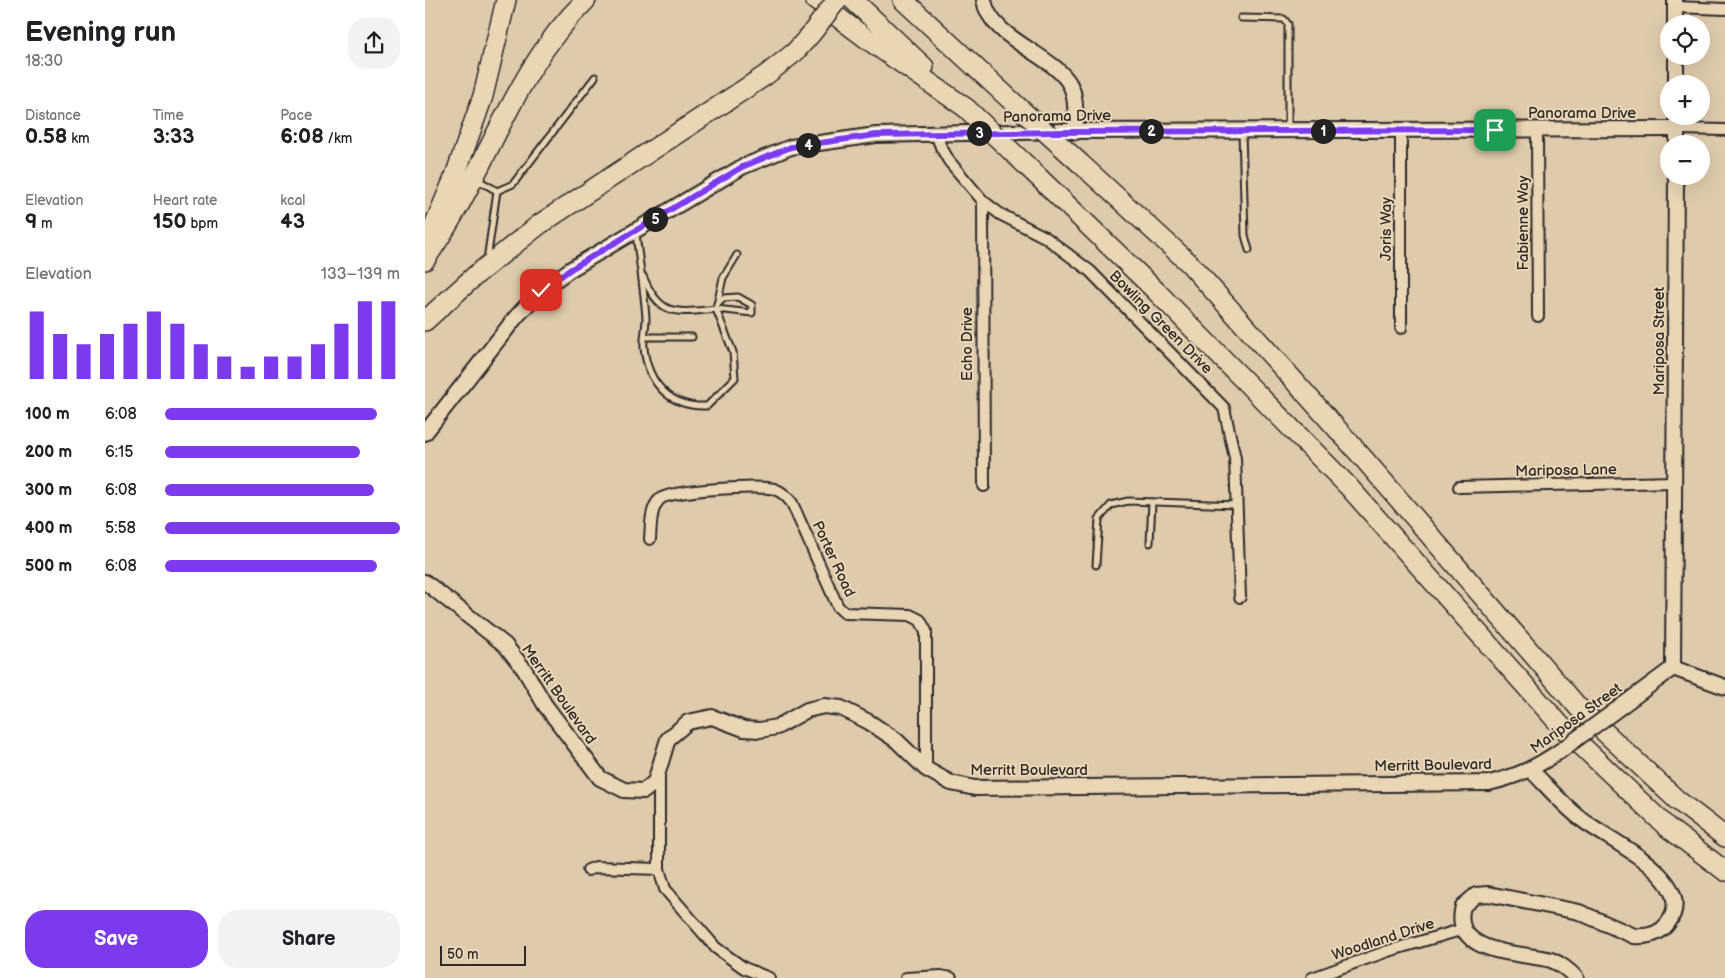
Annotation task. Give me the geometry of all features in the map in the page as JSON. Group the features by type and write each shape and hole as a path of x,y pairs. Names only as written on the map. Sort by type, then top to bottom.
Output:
{"highway":[{"path":"425,247 455,176 483,96 506,0"},
{"path":"425,260 454,214 542,52 565,20 586,0"},
{"path":"815,0 871,42 966,108"},
{"path":"831,0 966,108"},
{"path":"425,322 486,267 540,224 766,75 795,52 817,28 837,0"},
{"path":"853,0 1156,291 1348,486 1562,727 1667,828 1725,871"},
{"path":"903,0 1189,263 1364,459 1578,707 1677,800 1725,836"},
{"path":"913,0 947,42"}],"street":[{"path":"983,0 989,16 999,28 1066,79 1074,98 1076,132"},
{"path":"1675,4 1725,9"},
{"name":"Panorama Drive","path":"425,433 516,317 541,290 571,269 742,167 791,147 876,135 1537,130 1660,124"},
{"name":"Panorama Drive","path":"1691,125 1725,130"},
{"name":"Joris Way","path":"1401,130 1401,328"},
{"name":"Fabienne Way","path":"1537,130 1538,316"},
{"name":"Bowling Green Drive","path":"937,134 941,147 949,161 983,201 1001,214 1045,237 1090,271 1225,408 1235,458 1240,598"},
{"name":"Mariposa Street","path":"1464,929 1461,918 1463,906 1471,898 1482,894 1579,912 1634,936 1657,933 1671,917 1673,898 1669,885 1660,874 1601,831 1581,819 1531,770 1673,668 1676,185"},
{"name":"Echo Drive","path":"983,201 984,486"},
{"name":"Mariposa Lane","path":"1459,487 1674,482"},
{"name":"Porter Road","path":"650,539 654,510 659,499 669,494 725,488 772,488 784,494 792,503 838,607 845,613 910,615 920,620 926,631 926,768"},
{"name":"Merritt Boulevard","path":"425,582 505,645 524,669 545,705 600,778 624,790 644,791 655,782 659,774 662,755 668,739 688,722 712,717 743,729 768,730 785,724 807,710 824,706 841,708 869,722 896,740 926,768 951,783 975,788 1489,782 1515,777 1531,770"},
{"path":"1673,668 1725,687"},
{"path":"659,774 659,870 665,889 716,948 744,968 769,978"},
{"path":"588,870 596,867 659,870"},
{"path":"1464,929 1471,940 1481,946 1553,961 1576,978"},
{"name":"Woodland Drive","path":"1311,978 1388,951 1464,929"},
{"path":"906,978 941,976 951,978"}],"lane":[{"path":"1241,18 1284,19 1288,24 1288,131"},
{"path":"497,191 513,184 595,77"},
{"path":"1242,131 1245,235 1249,250"},
{"path":"473,177 497,191"},
{"path":"486,267 497,191"},
{"path":"636,230 646,318 644,347 650,373 668,397 692,407 707,406 731,383 736,373 733,352 716,307 723,278 737,255"},
{"path":"641,271 651,296 660,306 682,311 716,307 751,313 751,305 738,297 723,298 716,307"},
{"path":"645,337 692,337"},
{"path":"1095,565 1099,519 1111,505 1128,501 1237,505"},
{"path":"1150,543 1151,502"}],"route":[{"path":"541,290 571,269 742,167 791,147 876,135 1495,130"}]}
